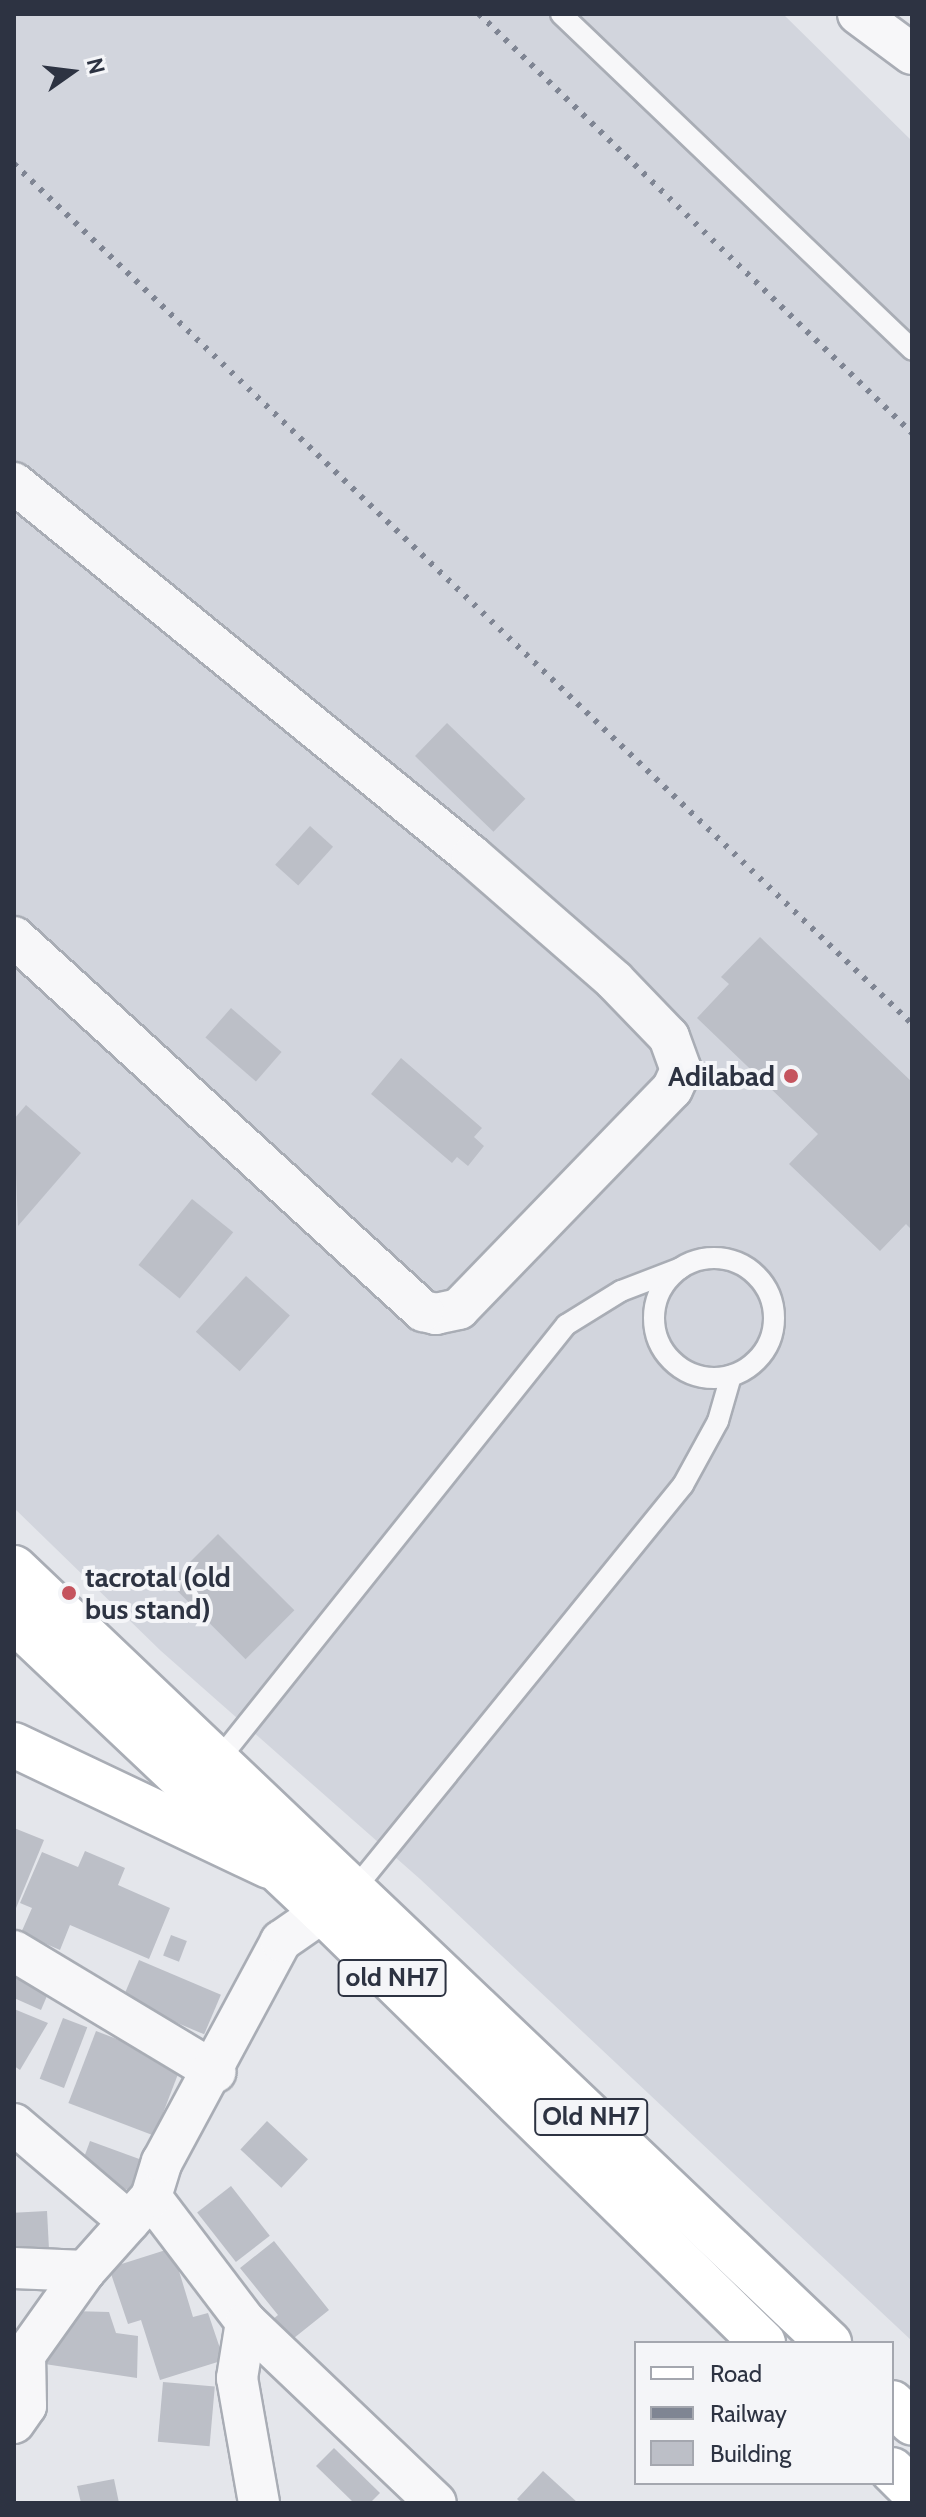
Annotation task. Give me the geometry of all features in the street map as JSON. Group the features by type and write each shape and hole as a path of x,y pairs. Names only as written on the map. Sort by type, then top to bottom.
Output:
{"main road":[{"name":"Old NH7","path":"14,1568 205,1776 338,1901 827,2341"},
{"name":"old NH7","path":"14,1620 205,1776 274,1869 338,1901 761,2341"},
{"path":"14,1745 274,1869"},
{"path":"894,2405 912,2422"},
{"path":"894,2472 912,2490"}],"street":[{"path":"858,14 912,54"},
{"path":"14,483 472,856 614,980 669,1037 681,1070 672,1089 459,1309 436,1314 423,1311 14,937"},
{"path":"14,2423 26,2406 25,2355 85,2271 140,2210 162,2162 215,2072 281,1941 338,1901"},
{"path":"14,1951 215,2072"},
{"path":"14,2124 140,2210 246,2322 436,2503"},
{"path":"14,2268 85,2271"},
{"path":"246,2322 237,2378 259,2503"}],"lane":[{"path":"561,14 912,350"},
{"path":"205,1776 566,1325 621,1291 695,1260 727,1258 749,1269 765,1286 772,1301 773,1333 757,1361 731,1376 689,1373 660,1343 656,1301 681,1268"},
{"path":"338,1901 683,1485 718,1421 731,1376"}],"shaded area":[{"path":"14,14 783,14 912,141 912,2341 420,1879 161,1651 14,1508"}],"building":[{"path":"447,723 525,799 493,832 415,756"},
{"path":"310,826 333,847 298,885 275,865"},
{"path":"760,937 912,1082 912,1230 906,1224 880,1251 789,1164 818,1134 697,1018 729,984 721,977"},
{"path":"231,1008 282,1052 256,1081 205,1037"},
{"path":"401,1058 482,1128 474,1137 484,1146 468,1166 457,1157 452,1163 371,1094"},
{"path":"26,1105 81,1153 18,1226 14,1119"},
{"path":"192,1199 233,1232 180,1298 139,1265"},
{"path":"246,1276 290,1315 240,1371 196,1332"},
{"path":"218,1534 294,1610 246,1659 169,1583"},
{"path":"14,1828 44,1840 14,1913"},
{"path":"85,1851 125,1868 118,1885 170,1908 149,1959 70,1925 60,1950 21,1933 32,1908 20,1903 42,1852 78,1867"},
{"path":"171,1935 187,1941 179,1962 163,1956"},
{"path":"139,1960 221,1995 204,2034 122,2000"},
{"path":"14,1964 53,1982 41,2010 14,1998"},
{"path":"14,2009 48,2023 20,2070 14,2066"},
{"path":"63,2018 87,2027 64,2088 40,2079"},
{"path":"96,2031 182,2064 154,2136 68,2103"},
{"path":"267,2121 308,2159 281,2188 240,2150"},
{"path":"90,2141 145,2161 134,2192 79,2172"},
{"path":"231,2186 270,2236 236,2262 197,2212"},
{"path":"47,2211 49,2249 16,2251 14,2213"},
{"path":"274,2241 329,2310 289,2342 272,2320 278,2315 240,2268"},
{"path":"172,2248 193,2317 208,2313 224,2360 160,2380 141,2320 128,2324 109,2268"},
{"path":"72,2311 109,2312 116,2333 138,2336 137,2378 38,2363"},
{"path":"163,2382 215,2387 210,2446 158,2442"},
{"path":"334,2448 380,2493 370,2503 354,2503 316,2466"},
{"path":"543,2471 578,2503 521,2503 517,2499"},
{"path":"114,2479 119,2503 81,2503 77,2486"}],"railway":[{"path":"479,14 912,433"},
{"path":"14,164 912,1024"}],"place":[{"name":"Adilabad","path":"791,1076"},
{"name":"tacrotal (old bus stand)","path":"69,1593"}]}
